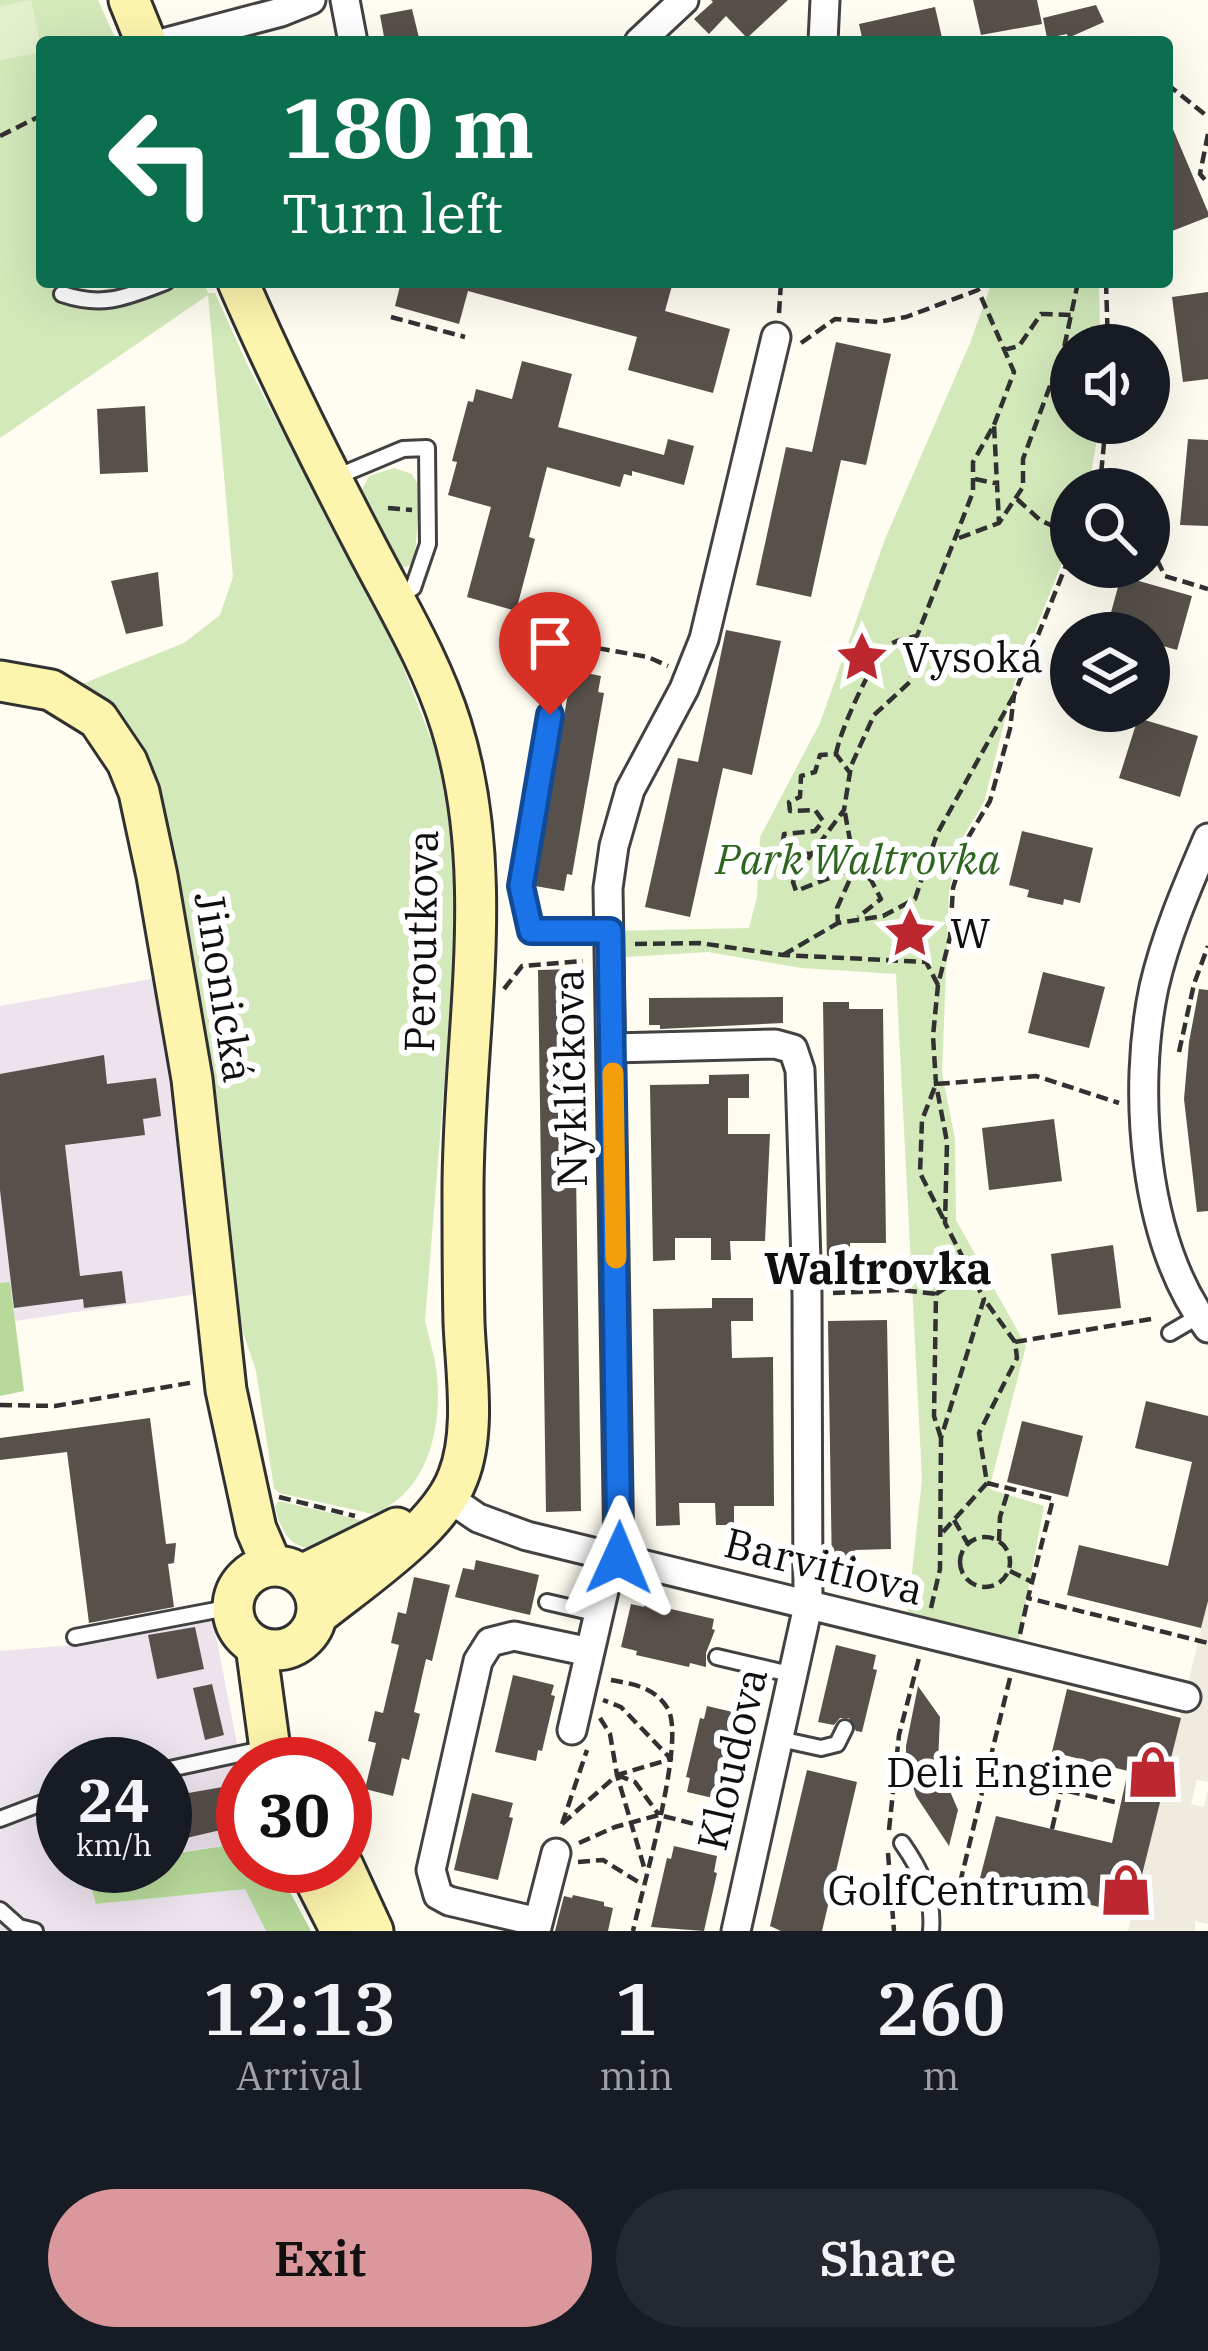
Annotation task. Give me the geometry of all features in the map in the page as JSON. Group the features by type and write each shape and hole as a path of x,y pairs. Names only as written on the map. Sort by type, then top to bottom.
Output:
{"street":[{"path":"129,0 144,36"},
{"path":"190,36 311,0"},
{"path":"345,0 352,36"},
{"path":"645,36 684,0"},
{"path":"823,36 825,0"},
{"name":"Peroutkova","path":"241,288 302,425 395,598 450,723 470,804 475,848 476,922 463,1168 466,1444 460,1475 446,1500 407,1540 316,1616 305,1637 272,1647"},
{"name":"Nyklíčkova","path":"615,1557 608,889 630,790 684,689 704,639 773,351"},
{"name":"Jinonická","path":"0,681 51,690 98,719 127,761 139,792 192,1079 225,1384 256,1529 262,1582"},
{"path":"1195,1311 1174,1267 1156,1204 1144,1086 1149,1019 1162,956 1208,838"},
{"name":"Kloudova","path":"612,1048 775,1044 793,1048 800,1070 807,1294 808,1606 736,1931"},
{"path":"282,1737 286,1705 272,1647 236,1625 262,1582 446,1500"},
{"name":"Barvitiova","path":"446,1500 517,1533 1186,1696"},
{"path":"585,1737 588,1663 615,1557"},
{"path":"262,1582 315,1596 316,1616"},
{"path":"552,1866 537,1926 449,1901 438,1894 431,1870 478,1661 490,1642 514,1636 588,1663"},
{"path":"322,1893 341,1931"},
{"path":"355,1893 373,1931"}],"lane":[{"path":"62,294 88,303 117,300 150,288"},
{"path":"331,478 403,449 427,448 428,544 413,588 395,598"},
{"path":"557,672 521,886 531,931 610,938"},
{"path":"1170,1333 1195,1311"},
{"path":"75,1637 262,1582"},
{"path":"547,1602 599,1614"},
{"path":"717,1657 794,1675"},
{"path":"780,1738 821,1748 837,1744 845,1728"},
{"path":"0,1819 36,1806"},
{"path":"895,1847 926,1882 931,1931"},
{"path":"0,1910 19,1927 35,1931"}],"path":[{"path":"1173,89 1208,117"},
{"path":"0,136 36,118"},
{"path":"1208,134 1201,174 1208,183"},
{"path":"773,351 780,288"},
{"path":"958,538 999,523 1023,487 1023,459 1073,315 1077,288"},
{"path":"1106,288 1107,324"},
{"path":"773,351 835,319 878,322 977,290 1013,372 994,425 973,463 973,492 917,636 911,681 874,715 850,773 844,810 855,868 837,908 838,923"},
{"path":"1004,350 1019,346 1042,314 1073,315"},
{"path":"391,317 465,337"},
{"path":"994,425 999,523"},
{"path":"973,479 999,484"},
{"path":"1017,499 1050,525"},
{"path":"388,508 419,511"},
{"path":"1170,578 1208,589"},
{"path":"783,955 838,923 883,916 915,899 937,834 1014,695 1057,588"},
{"path":"850,773 836,754 839,734 884,649 917,636"},
{"path":"945,1223 947,1142 933,1036 938,986 950,937 953,888 969,836 990,801 1010,729 1014,695"},
{"path":"812,854 787,851 782,842 784,834 815,831 823,820 821,815 795,812 788,806 800,796 801,776 815,772 820,755 836,754"},
{"path":"844,810 793,882 796,891 855,868"},
{"path":"854,921 881,898 871,880 855,868"},
{"path":"906,904 919,921 926,962 938,986"},
{"path":"499,996 522,966 601,960 610,938 699,943 783,955 926,962"},
{"path":"1179,1052 1208,946"},
{"path":"936,1084 1036,1076 1120,1103"},
{"path":"936,1084 922,1120 920,1173 984,1299 1015,1342 1017,1358 980,1433 987,1483 940,1535"},
{"path":"807,1294 901,1290 935,1294 970,1271"},
{"path":"935,1294 934,1416 941,1438"},
{"path":"889,1831 898,1735 940,1568 941,1438 984,1299"},
{"path":"1015,1342 1195,1311"},
{"path":"0,1405 55,1406 225,1384"},
{"path":"987,1483 1053,1499 1018,1643"},
{"path":"999,1541 985,1537 968,1544 960,1566 972,1584 993,1586 1009,1571 1010,1558 999,1541 1009,1488"},
{"path":"267,1495 354,1515"},
{"path":"954,1520 968,1544"},
{"path":"1009,1571 1031,1582"},
{"path":"1028,1598 1208,1643"},
{"path":"588,1663 647,1687 669,1710 675,1742 633,1931"},
{"path":"960,1883 1012,1670"},
{"path":"552,1866 585,1737 601,1699 621,1707 671,1759"},
{"path":"597,1714 610,1734 646,1872"},
{"path":"562,1824 617,1774 671,1759"},
{"path":"987,1772 1118,1803"},
{"path":"617,1774 635,1782 658,1815"},
{"path":"1052,1829 1061,1790"},
{"path":"552,1866 582,1840 658,1815 757,1839"},
{"path":"894,1931 895,1847"},
{"path":"552,1866 603,1860 643,1885"}],"shaded area":[{"path":"157,978 197,1294 15,1321 10,1282 0,1283 0,1006"},
{"path":"1208,1601 1208,1782 1197,1780 1191,1804 1204,1807 1208,1790 1208,1924 1195,1921 1195,1931 1128,1931"},
{"path":"213,1620 236,1737 216,1737 216,1847 192,1850 192,1737 36,1737 36,1893 94,1893 97,1904 216,1891 248,1893 266,1931 0,1931 0,1651 72,1645"}],"green space":[{"path":"0,0 98,0 114,36 36,36 36,288 85,288 91,293 110,288 206,288 215,293 398,654 438,757 450,818 456,893 454,964 425,1321 436,1370 437,1418 418,1475 391,1504 373,1514 274,1488 256,1371 232,1299 119,716 82,684 184,643 220,615 233,577 208,295 0,438"},
{"path":"31,0 39,36 36,53 0,60 0,6"},
{"name":"Park Waltrovka","path":"990,288 1099,288 1100,324 1050,324 1050,444 1096,444 1092,468 1050,468 1052,588 1014,684 984,802 963,837 949,891 942,1073 955,1139 956,1220 1026,1346 989,1489 1044,1506 1018,1643 907,1619 922,1479 896,974 801,968 708,952 610,958 610,931 749,928 757,897 760,837 820,723 885,539"},
{"path":"394,468 412,474 420,488 415,557 402,568 395,565 358,498 369,476"},
{"path":"10,1282 24,1391 0,1396 0,1283"},
{"path":"279,1501 362,1523 334,1541 309,1548 288,1538 275,1506"},
{"path":"216,1847 216,1892 96,1904 93,1893 192,1893 192,1851"},
{"path":"247,1893 291,1893 311,1931 266,1931"}],"building":[{"path":"788,0 749,36 726,16 709,34 694,19 713,2"},
{"path":"973,0 1037,0 1042,24 981,35"},
{"path":"1096,5 1104,22 1072,36 1047,36 1043,18"},
{"path":"935,7 942,36 862,36 859,24"},
{"path":"412,9 419,36 384,36 380,15"},
{"path":"1173,129 1208,212 1208,217 1173,231"},
{"path":"400,288 671,288 665,311 730,329 713,393 628,370 637,337 468,291 459,324 395,306"},
{"path":"1208,292 1208,379 1183,382 1172,297"},
{"path":"836,342 891,354 866,465 841,460 811,597 756,585 786,447 812,452"},
{"path":"522,361 572,374 558,427 664,455 668,439 694,446 684,485 632,471 632,476 624,474 620,487 547,467 516,611 467,597 491,507 448,495 468,401 473,402 476,389 512,399"},
{"path":"145,406 148,472 100,474 97,409"},
{"path":"1188,439 1208,440 1208,526 1180,525"},
{"path":"158,572 163,626 126,634 111,581"},
{"path":"1118,588 1164,588 1192,596 1177,650 1170,648 1170,612 1111,612"},
{"path":"726,630 781,641 752,775 723,768 690,917 645,907 678,758 698,762"},
{"path":"572,670 601,676 598,692 604,693 572,875 567,874 564,891 535,886"},
{"path":"1170,728 1198,736 1180,797 1119,778 1134,732 1170,732"},
{"path":"1022,831 1093,848 1080,903 1064,899 1063,905 1027,897 1029,890 1009,885"},
{"path":"573,969 581,1511 546,1512 538,970"},
{"path":"1043,972 1105,987 1089,1048 1028,1033"},
{"path":"1199,989 1208,990 1208,1211 1197,1212 1184,1099"},
{"path":"783,997 783,1023 660,1029 660,1025 649,1025 649,998"},
{"path":"823,1002 849,1002 849,1009 883,1009 886,1243 850,1243 850,1266 827,1266"},
{"path":"104,1055 107,1084 156,1078 161,1116 143,1119 145,1135 65,1145 80,1276 122,1271 126,1303 84,1308 83,1299 14,1308 0,1190 0,1074"},
{"path":"749,1074 749,1098 728,1098 728,1134 770,1134 765,1241 730,1241 731,1260 711,1260 711,1238 675,1238 675,1260 653,1261 650,1085 709,1084 709,1075"},
{"path":"1054,1119 1062,1181 989,1190 982,1128"},
{"path":"1113,1245 1121,1308 1058,1315 1051,1254"},
{"path":"712,1298 753,1298 753,1321 731,1321 732,1358 773,1357 774,1506 734,1506 734,1525 716,1525 715,1503 679,1503 680,1525 656,1526 653,1309 712,1308"},
{"path":"887,1320 891,1549 855,1550 855,1572 832,1573 828,1321"},
{"path":"1146,1401 1208,1416 1208,1601 1201,1628 1067,1595 1079,1545 1168,1566 1192,1462 1135,1448"},
{"path":"150,1418 166,1544 176,1543 174,1563 168,1564 174,1607 89,1623 67,1452 0,1460 0,1438"},
{"path":"1022,1421 1083,1436 1068,1497 1007,1482"},
{"path":"476,1560 539,1575 530,1615 455,1597 463,1568 474,1570"},
{"path":"414,1577 450,1585 432,1661 426,1659 409,1760 402,1758 393,1796 372,1791 376,1743 369,1737 375,1711 383,1713 399,1645 391,1643 398,1612 406,1614"},
{"path":"645,1603 714,1619 706,1667 636,1655 637,1651 621,1647 631,1604 644,1607"},
{"path":"195,1627 204,1669 157,1679 148,1635"},
{"path":"836,1645 876,1655 873,1669 877,1670 862,1732 856,1731 849,1718 840,1718 834,1725 818,1722"},
{"path":"513,1675 554,1685 536,1761 495,1752"},
{"path":"212,1684 224,1735 205,1740 193,1688"},
{"path":"918,1686 940,1717 938,1763 958,1810 949,1846 916,1796 906,1765"},
{"path":"1067,1689 1181,1718 1132,1915 980,1878 996,1816 1112,1843 1128,1771 1052,1752"},
{"path":"707,1706 750,1716 738,1786 734,1785 730,1802 687,1792 690,1778 686,1777"},
{"path":"807,1770 857,1782 822,1931 781,1931 770,1926"},
{"path":"216,1788 216,1831 192,1837 192,1792"},
{"path":"472,1793 513,1803 498,1880 454,1870"},
{"path":"674,1846 717,1856 704,1931 651,1927"},
{"path":"564,1896 613,1908 608,1931 555,1931"}],"slow traffic":[{"path":"613,1073 616,1258"}],"place":[{"name":"Vysoká","path":"862,657"},
{"name":"W","path":"910,933"},
{"name":"Deli Engine","path":"1153,1772"},
{"name":"GolfCentrum","path":"1126,1890"}],"district":[{"name":"Waltrovka","path":"878,1268"}],"route":[{"path":"550,715 521,886 531,931 610,931 619,1558"}]}
